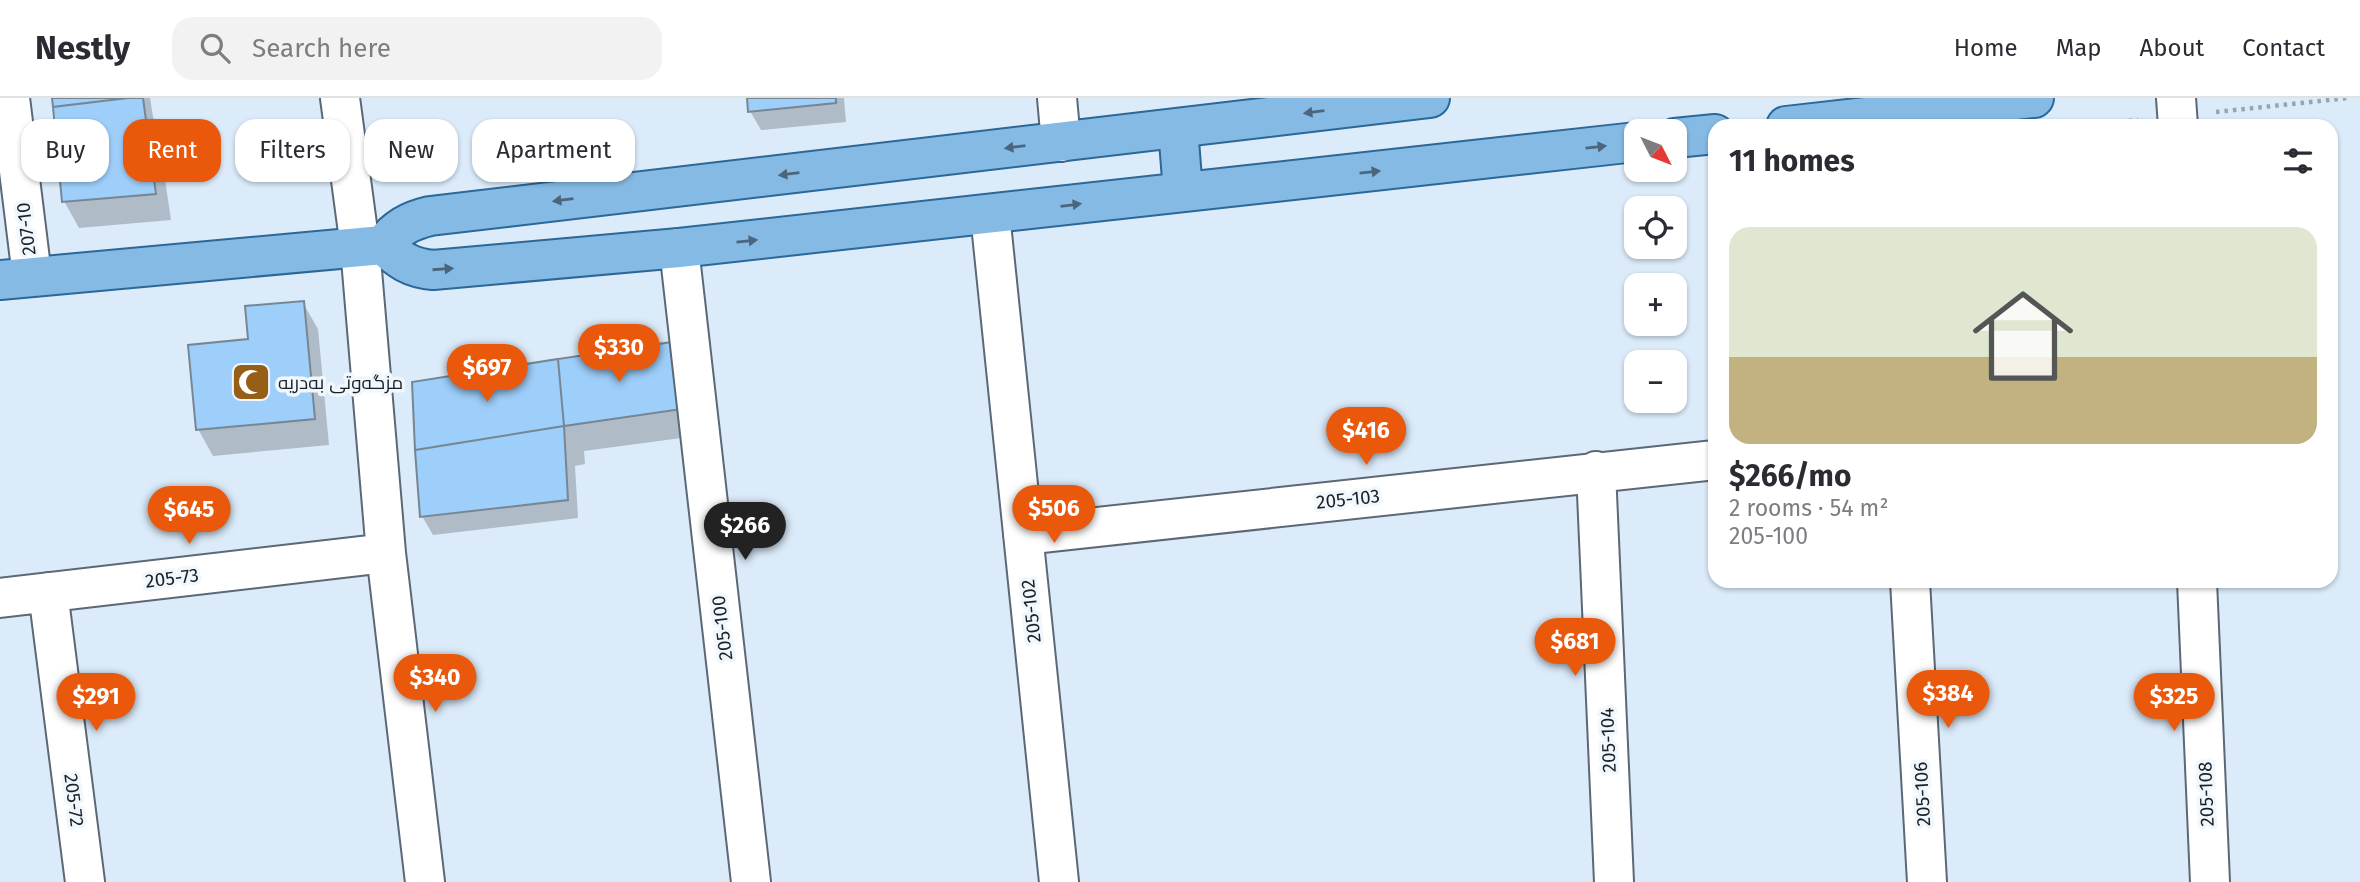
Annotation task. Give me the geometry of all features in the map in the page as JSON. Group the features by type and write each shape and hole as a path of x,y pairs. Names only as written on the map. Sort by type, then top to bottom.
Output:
{"main road":[{"path":"16,278 371,246 411,221 430,216 1430,98"},
{"path":"1895,119 2034,98"},
{"path":"1178,128 1183,192"},
{"path":"1687,137 1708,135"},
{"path":"371,246 405,264 418,269 433,270 679,248 990,215 1624,143"}],"street":[{"name":"207-10","path":"10,98 16,278"},
{"path":"340,98 371,246 386,553 425,882"},
{"path":"1058,98 1061,142"},
{"path":"2176,98 2178,119"},
{"name":"205-102","path":"990,215 1059,882"},
{"name":"205-100","path":"679,248 751,882"},
{"name":"205-103","path":"1023,535 1708,461"},
{"name":"205-104","path":"1596,471 1614,882"},
{"name":"205-73","path":"0,598 386,553"},
{"name":"205-106","path":"1910,588 1927,882"},
{"name":"205-108","path":"2197,588 2210,882"},
{"name":"205-72","path":"48,592 85,882"}],"building":[{"path":"52,98 128,98 53,107"},
{"path":"143,98 146,119 123,119 123,182 154,182 156,194 62,202 60,182 109,182 109,119 54,119 53,107"},
{"path":"747,98 836,98 836,103 748,112"},
{"name":"مزگه‌وتی به‌دریه","path":"304,301 315,419 196,430 188,345 248,339 245,306"},
{"path":"672,342 682,409 564,426 558,359"},
{"path":"558,359 564,426 415,450 412,382"},
{"path":"564,426 568,500 420,517 415,450"}],"place":[{"name":"مزگه‌وتی به‌دریه","path":"251,382"}]}
